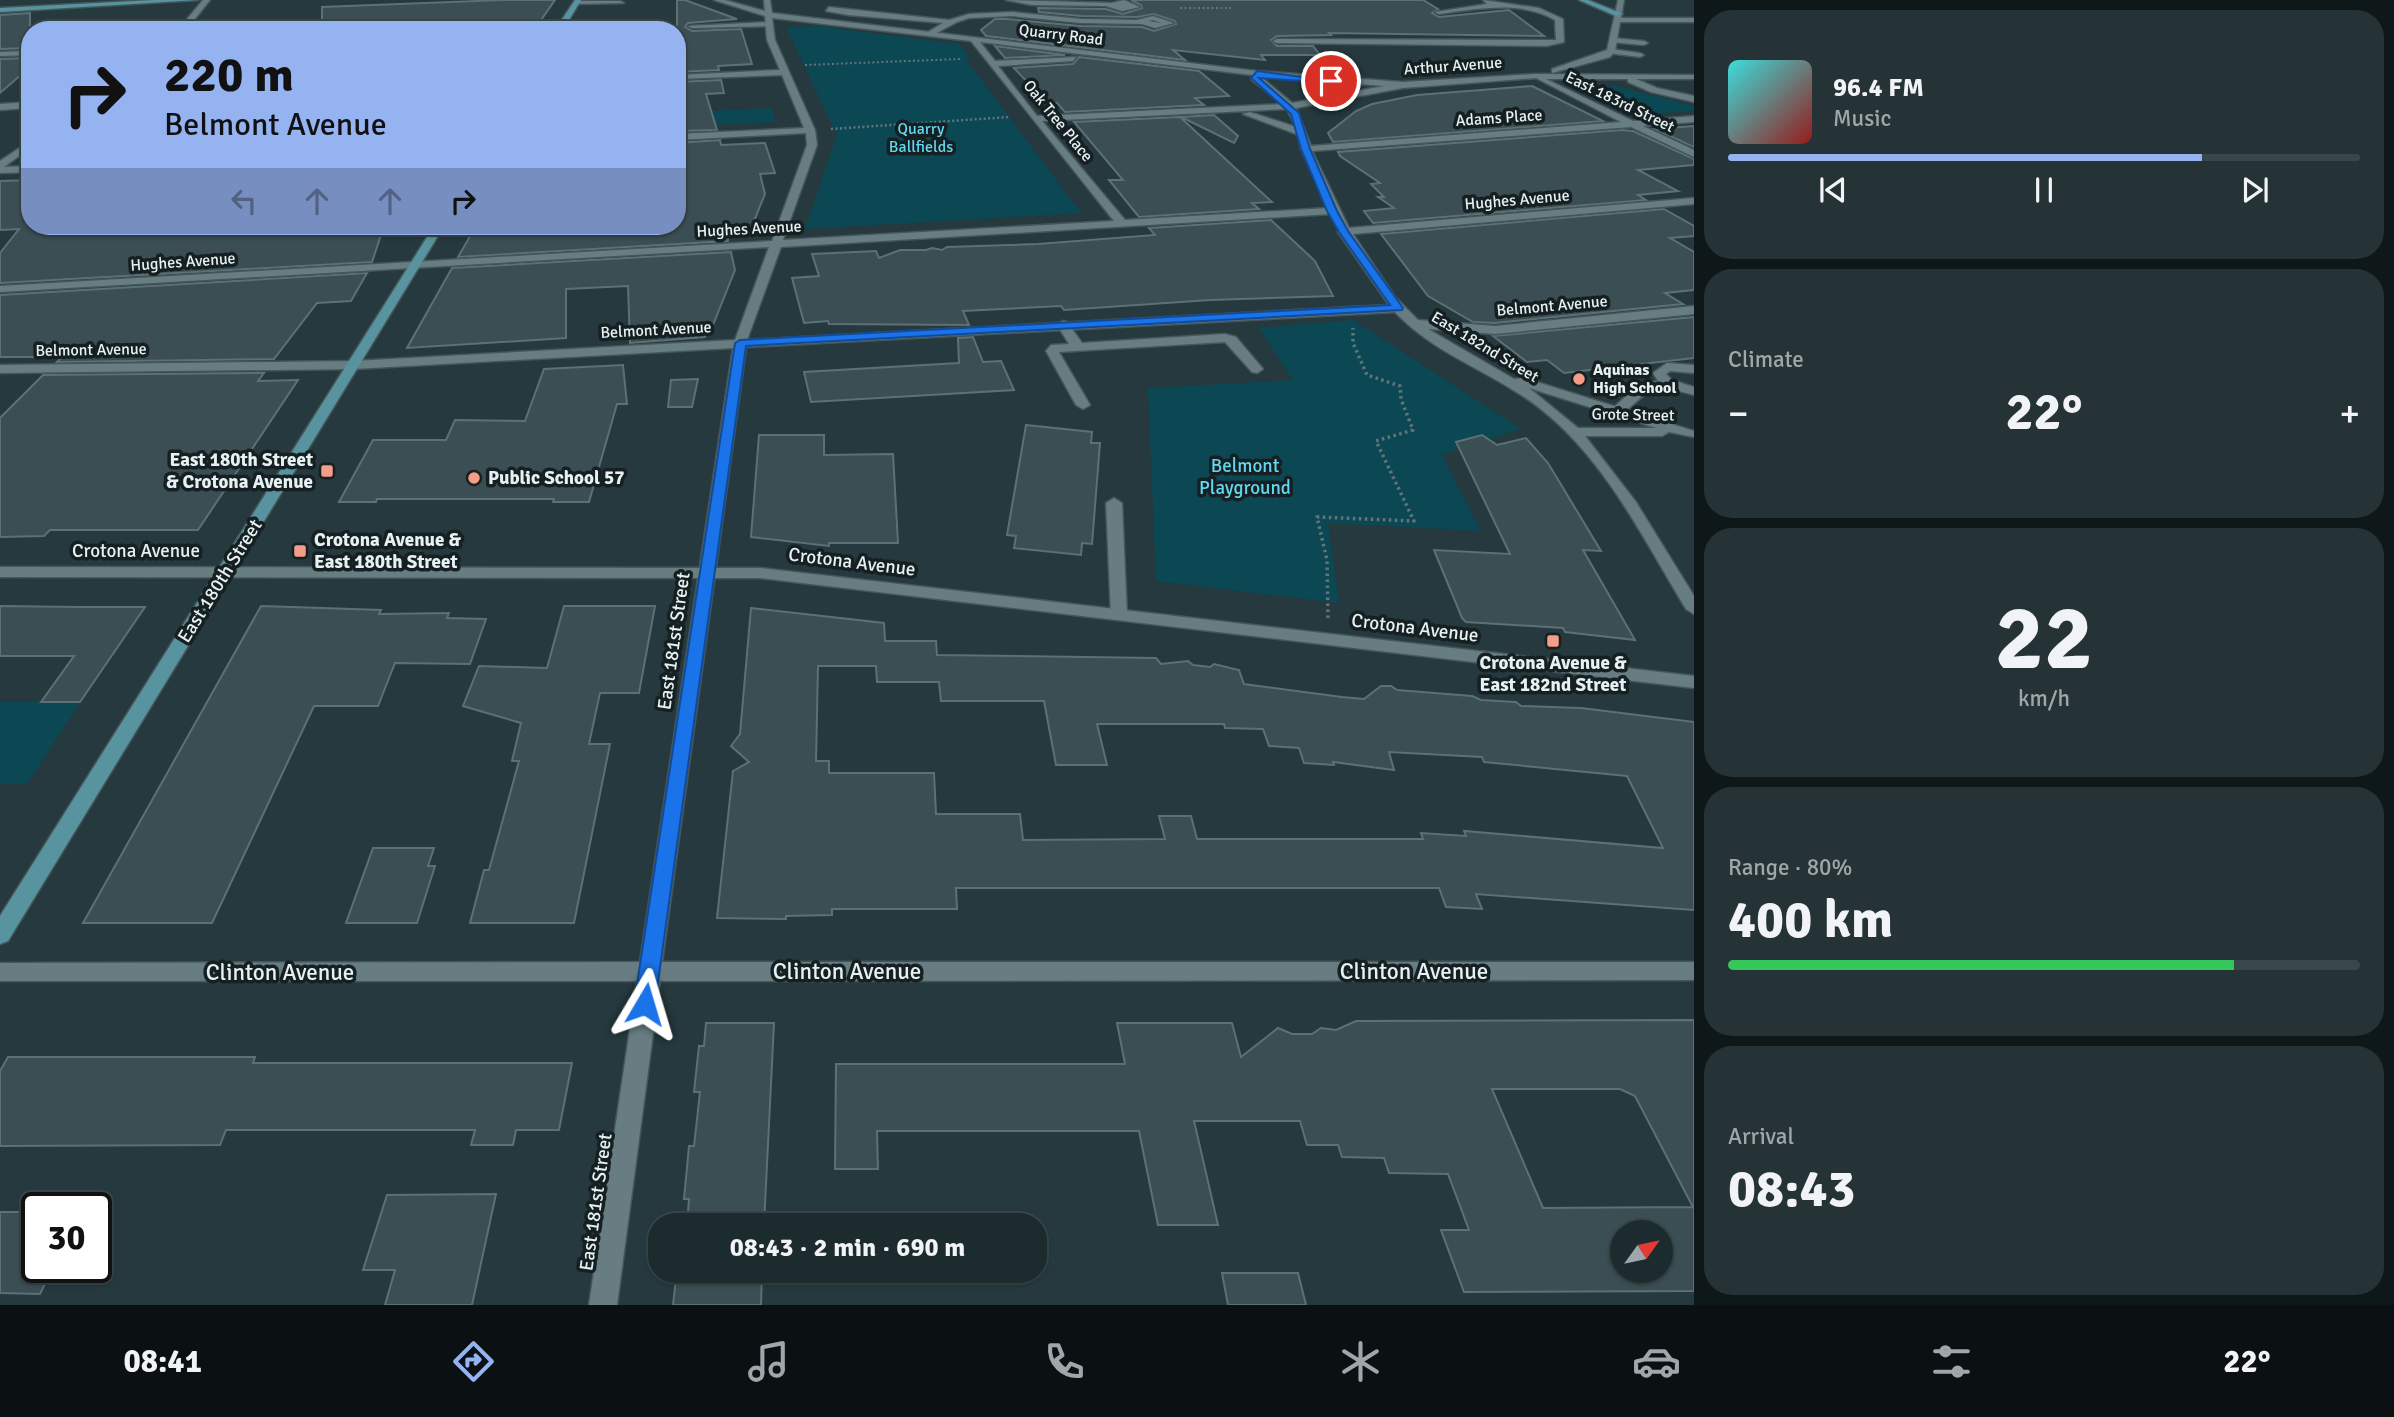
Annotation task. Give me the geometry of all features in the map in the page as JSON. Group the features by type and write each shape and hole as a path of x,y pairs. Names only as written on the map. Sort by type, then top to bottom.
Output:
{"main road":[{"path":"0,10 194,0"},
{"path":"1582,0 1618,17"},
{"path":"565,21 578,2"},
{"name":"East 180th Street","path":"0,935 433,235"}],"street":[{"path":"190,21 207,0"},
{"name":"Quarry Road","path":"718,0 769,13 931,34 1257,73 1403,85"},
{"path":"1009,0 1032,4 1109,4 1118,1 1136,6 1122,9 1109,4"},
{"path":"1611,51 1621,0"},
{"path":"578,2 620,3"},
{"path":"1277,41 1560,42 1559,19 1549,11 1532,6 1489,3 1439,12"},
{"path":"1012,14 1032,4"},
{"path":"829,9 844,14 878,14 951,22"},
{"path":"686,137 810,131 794,69 771,40 769,13 692,26"},
{"path":"931,34 951,22 969,16 1012,14 1081,21 1141,22"},
{"path":"1618,17 1694,20"},
{"name":"Oak Tree Place","path":"974,39 1033,117 1121,222"},
{"path":"1613,40 1644,43"},
{"path":"1535,76 1601,58 1611,51 1640,55"},
{"path":"0,54 21,53"},
{"path":"992,64 1127,57"},
{"path":"1601,58 1601,63 1605,66 1654,90 1694,99"},
{"path":"686,76 794,69"},
{"name":"East 182nd Street","path":"1257,73 1255,78 1290,106 1343,232 1398,308 1413,323 1453,351 1501,376 1540,402 1575,432 1600,461 1694,609"},
{"name":"Arthur Avenue","path":"1033,117 1290,106 1403,85 1535,76 1694,77"},
{"name":"East 183rd Street","path":"1535,76 1694,154"},
{"path":"0,107 21,106"},
{"name":"Arthur Avenue","path":"1216,110 1260,117 1303,133"},
{"name":"Adams Place","path":"1306,149 1694,119"},
{"name":"East 181st Street","path":"603,1305 705,573 740,343 812,145 810,131"},
{"path":"0,165 21,150"},
{"path":"0,170 21,169"},
{"name":"Hughes Avenue","path":"1343,232 1694,201"},
{"name":"Hughes Avenue","path":"0,289 1332,211"},
{"name":"Belmont Avenue","path":"0,369 354,365 1398,308"},
{"name":"Belmont Avenue","path":"1413,323 1495,330 1694,310"},
{"path":"1208,317 1225,338"},
{"path":"1063,325 1077,347"},
{"path":"1083,405 1052,351 1077,347 1225,338 1232,340 1257,369"},
{"path":"1694,369 1676,366 1661,370 1661,378 1667,383 1694,391"},
{"name":"Grote Street","path":"1501,376 1692,435"},
{"path":"1618,411 1644,387 1667,383"},
{"name":"Grote Street","path":"1575,432 1623,430 1692,435"},
{"path":"1114,503 1119,615"},
{"name":"Crotona Avenue","path":"0,572 760,573 1694,682"},
{"name":"Clinton Avenue","path":"0,972 1694,971"}],"path":[{"path":"1176,8 1231,8"},
{"path":"794,69 966,59"},
{"path":"810,131 1033,117"},
{"path":"1328,620 1327,560 1317,517 1414,521 1376,441 1413,430 1401,399 1400,386 1367,375 1353,343 1353,320"}],"green space":[{"name":"Quarry Ballfields","path":"817,26 959,44 970,57 965,58 1081,213 805,229 837,135 786,27"},
{"path":"1612,85 1694,106 1694,111 1644,114 1582,87"},
{"path":"771,108 776,122 713,125 709,111"},
{"name":"Belmont Playground","path":"1353,320 1521,429 1442,455 1481,531 1328,523 1339,603 1156,581 1148,388 1293,380 1259,328"},
{"path":"0,702 80,702 27,784 0,784"}],"building":[{"path":"555,0 540,21 322,21 322,7"},
{"path":"677,0 685,0 737,19 688,23 686,26 686,21 677,21"},
{"path":"1131,0 1423,0 1438,9 1432,13 1439,17 1509,10 1544,36 1329,33 1331,35 1277,36 1271,40 1277,46 1313,46 1320,55 1261,55 1265,60 1173,50 1185,60 986,36 981,30 995,19 1081,26 1142,27 1154,31 1176,24 1175,21 1154,14 1137,17 1081,16 1039,12 1038,8 1106,9 1123,14 1142,8"},
{"path":"30,13 30,21 21,21 21,48 0,49 0,15"},
{"path":"686,28 692,31 741,29 752,64 718,66 719,70 686,72"},
{"path":"995,46 1065,55 1005,58"},
{"path":"1079,57 1199,71 1229,96 1195,98 1204,105 1065,112 1057,103 1047,103 1014,68 1073,64"},
{"path":"21,58 21,75 0,93 0,59"},
{"path":"721,80 724,93 706,94 717,130 686,131 686,82"},
{"path":"1532,86 1603,121 1333,142 1328,133 1356,111 1372,104 1417,95"},
{"path":"1214,115 1238,136 1234,143 1181,117"},
{"path":"1180,117 1272,202 1252,203 1259,209 1139,217 1109,180 1123,180 1074,122"},
{"path":"1694,126 1694,147 1655,129"},
{"path":"1633,131 1694,159 1694,165 1638,170 1678,191 1638,195 1646,200 1373,223 1364,211 1394,208 1378,197 1384,197 1371,184 1380,183 1338,152"},
{"path":"720,140 721,145 765,143 775,173 760,174 765,194 752,226 726,228 728,241 458,257 471,235 686,235 686,142"},
{"path":"21,180 21,235 381,235 372,262 0,283 0,253 19,229 0,230 0,181"},
{"path":"1664,209 1694,226 1694,236 1670,238 1694,252 1694,290 1665,293 1683,304 1495,323 1473,322 1428,296 1381,234"},
{"path":"1271,220 1315,261 1333,296 1210,300 1064,310 1061,306 963,311 969,325 829,324 828,321 804,323 792,278 819,276 812,254 876,251 879,258 900,250 942,250 947,247 1038,244 1155,235 1149,228"},
{"path":"731,252 735,270 711,330 706,330 705,337 630,343 628,286 566,289 566,338 407,348 452,268"},
{"path":"367,273 351,301 317,303 274,359 57,362 62,357 0,357 0,295"},
{"path":"1694,317 1694,358 1564,373 1547,360 1527,362 1493,336"},
{"path":"973,337 983,362 1001,361 1014,390 811,402 804,372 959,363 958,338"},
{"name":"Public School 57","path":"623,365 627,404 617,404 589,502 553,502 554,499 377,499 376,502 339,502 373,440 446,440 455,420 525,421 544,369"},
{"path":"264,373 258,381 298,380 198,530 50,530 44,536 0,537 0,418 43,375"},
{"path":"698,379 692,407 668,407 671,380"},
{"path":"1026,425 1092,432 1091,443 1100,443 1092,544 1082,543 1081,555 1014,548 1016,536 1007,535"},
{"path":"759,435 824,435 824,455 893,454 898,543 829,543 829,546 751,537"},
{"path":"1482,435 1497,445 1526,438 1548,463 1601,551 1583,550 1635,640 1565,632 1563,628 1466,622 1462,618 1434,550 1510,554 1456,442"},
{"path":"0,606 145,607 80,702 41,702 74,656 0,656"},
{"path":"261,606 381,610 379,614 449,613 447,618 486,619 470,664 395,663 378,706 314,706 212,923 83,923"},
{"path":"564,606 655,606 639,693 600,693 589,744 610,744 574,923 470,923 484,870 489,870 519,761 512,761 521,723 463,706 479,666 547,668"},
{"path":"751,608 884,623 885,641 936,641 937,655 1156,658 1161,664 1188,661 1193,665 1210,667 1214,664 1239,670 1244,684 1342,697 1364,699 1381,686 1391,686 1397,690 1516,702 1521,706 1581,708 1694,722 1694,910 1476,894 1482,909 1446,907 1439,888 956,888 957,909 832,909 832,915 786,916 786,919 717,918 733,771 749,762 731,746 740,734","holes":["818,666 876,666 877,682 939,682 941,701 1044,701 1056,765 1107,765 1097,724 1224,724 1225,728 1263,729 1269,746 1299,748 1304,763 1334,765 1333,762 1394,770 1389,752 1482,757 1484,762 1627,776 1663,848 1464,831 1466,836 1421,833 1423,839 1197,839 1191,816 1159,816 1165,839 1023,840 1020,814 936,814 934,773 829,773 829,761 816,761"]},
{"path":"373,848 434,848 428,866 435,866 417,923 346,923"},
{"path":"1694,1020 1694,1291 1464,1292 1441,1230 1469,1230 1448,1174 1389,1173 1384,1158 1342,1157 1338,1145 1307,1145 1300,1121 1194,1121 1218,1225 1158,1225 1139,1131 877,1131 878,1169 835,1169 836,1064 1125,1064 1117,1023 1232,1023 1241,1057 1278,1028 1292,1034 1312,1034 1321,1028 1336,1030 1356,1021","holes":["1492,1089 1620,1089 1635,1096 1693,1207 1543,1208"]},
{"path":"706,1023 774,1023 765,1213 688,1213 689,1199 684,1199 689,1146 694,1146 700,1092 694,1092 699,1046 704,1046"},
{"path":"8,1057 255,1057 253,1063 572,1063 559,1130 516,1130 513,1145 471,1145 475,1130 226,1130 220,1145 0,1146 0,1071"},
{"path":"496,1194 472,1305 385,1305 395,1270 363,1270 387,1195"},
{"path":"0,1212 21,1212 21,1283 45,1283 40,1294 0,1293"},
{"path":"1222,1273 1298,1273 1306,1305 1228,1305"},
{"path":"676,1283 762,1283 761,1305 673,1305"}],"place":[{"name":"Aquinas High School","path":"1579,379"},
{"name":"East 180th Street & Crotona Avenue","path":"327,471"},
{"name":"Public School 57","path":"474,478"},
{"name":"Crotona Avenue & East 180th Street","path":"300,551"},
{"name":"Crotona Avenue & East 182nd Street","path":"1553,641"}],"route":[{"path":"645,1004 740,343 1398,308 1343,232 1306,149 1295,113 1255,78 1257,73 1331,81"}]}
